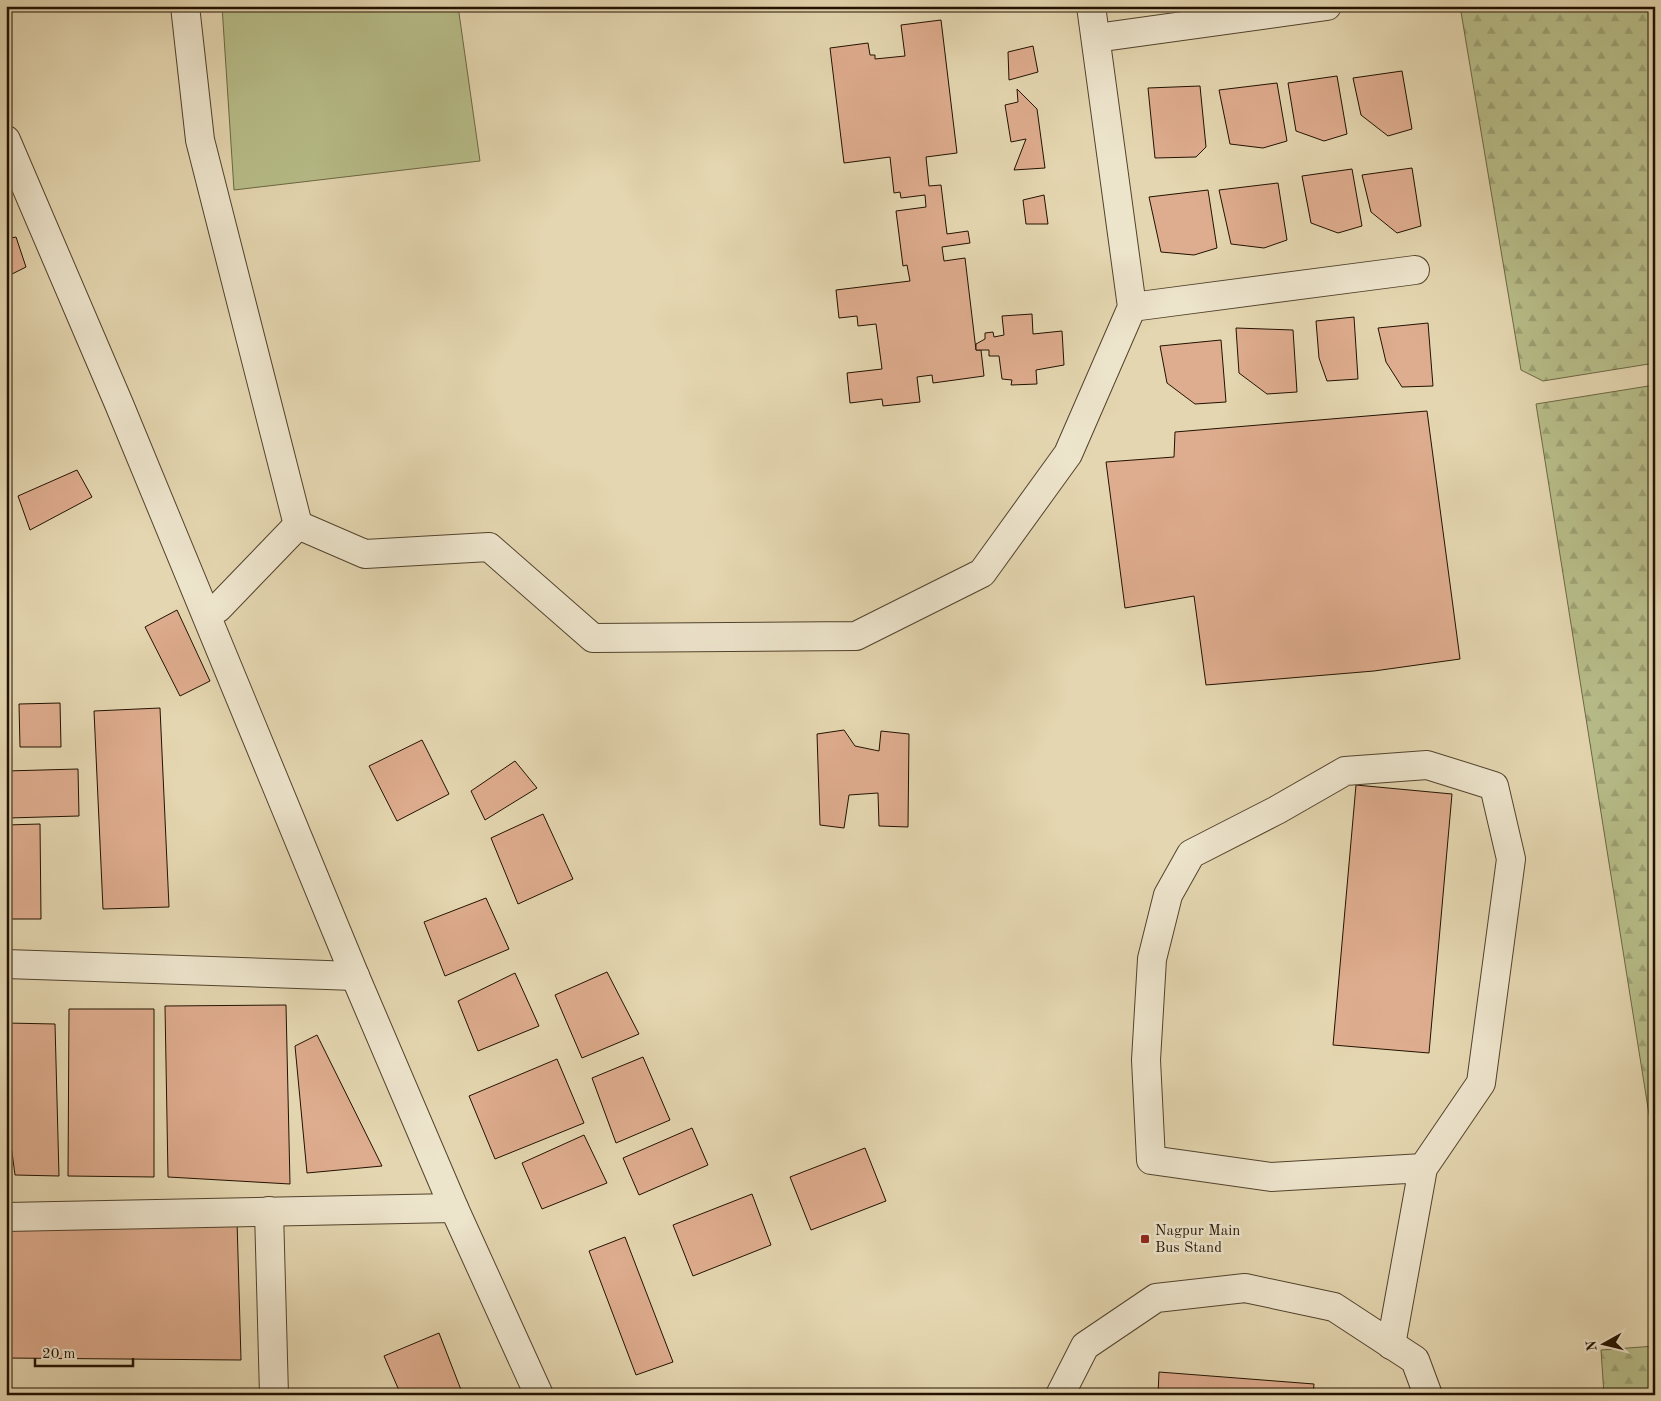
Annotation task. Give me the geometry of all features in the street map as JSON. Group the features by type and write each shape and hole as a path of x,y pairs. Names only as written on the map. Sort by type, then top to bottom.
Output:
{"street":[{"path":"185,6 200,140 298,525"},
{"path":"298,525 365,554 489,547 592,638 856,636 982,573 1068,454 1132,307 1091,6"},
{"path":"1096,38 1327,6"},
{"path":"6,140 123,413 355,976 454,1208 539,1395"},
{"path":"1132,307 1415,270"},
{"path":"218,608 298,525"},
{"path":"1391,1345 1424,1168 1481,1083 1512,859 1494,786 1427,765 1345,771 1278,810 1191,854 1168,895 1152,959 1146,1060 1151,1160 1271,1176 1424,1168"},
{"path":"6,964 355,976"},
{"path":"6,1217 454,1208"},
{"path":"269,1211 274,1395"},
{"path":"1060,1395 1085,1346 1156,1298 1245,1288 1334,1307 1415,1360 1428,1395"}],"green space":[{"path":"222,6 458,6 480,161 234,190"},
{"path":"1460,6 1655,6 1655,363 1543,381 1521,370"},
{"path":"1655,385 1655,1152 1536,404"},
{"path":"1655,1346 1655,1395 1604,1395 1601,1350"}],"building":[{"path":"941,20 957,153 926,157 929,186 941,185 947,234 968,231 970,243 942,247 944,261 965,258 976,350 981,350 984,376 933,383 932,375 917,377 920,402 883,406 882,399 850,403 847,373 882,369 876,324 858,326 857,316 839,318 836,290 910,281 907,265 903,266 896,211 926,207 925,195 901,198 900,192 894,193 890,157 844,163 830,48 868,43 870,55 875,55 875,59 905,56 901,25"},
{"path":"1033,46 1038,72 1009,80 1008,52"},
{"path":"1402,71 1412,129 1388,136 1361,115 1353,78"},
{"path":"1337,76 1347,134 1324,141 1296,131 1288,83"},
{"path":"1277,83 1287,141 1263,148 1230,144 1219,90"},
{"path":"1200,86 1206,147 1196,157 1155,158 1148,88"},
{"path":"1017,89 1037,109 1045,168 1014,170 1026,139 1011,142 1005,105 1018,102"},
{"path":"1412,168 1421,226 1397,233 1371,212 1362,175"},
{"path":"1352,169 1362,226 1338,233 1311,223 1302,176"},
{"path":"1278,183 1287,240 1264,248 1231,244 1219,190"},
{"path":"1208,190 1217,248 1194,255 1161,252 1149,197"},
{"path":"1044,195 1048,224 1026,224 1023,200"},
{"path":"16,237 26,267 6,277 6,239"},
{"path":"1032,314 1033,334 1062,331 1064,365 1036,370 1037,384 1011,385 1012,380 1002,379 999,356 989,356 989,350 976,350 976,344 985,339 985,333 993,332 994,337 1004,335 1002,316"},
{"path":"1354,317 1358,379 1327,381 1319,358 1316,321"},
{"path":"1428,323 1433,386 1402,387 1386,362 1378,328"},
{"path":"1236,328 1293,330 1297,392 1267,394 1239,373"},
{"path":"1221,340 1226,402 1195,404 1167,383 1160,346"},
{"path":"1427,411 1460,659 1374,671 1206,685 1194,596 1125,608 1106,462 1174,457 1175,432"},
{"path":"77,470 92,497 30,530 18,496"},
{"path":"177,610 210,681 180,696 145,627"},
{"path":"60,703 61,747 20,747 19,704"},
{"path":"160,708 169,907 103,909 94,711"},
{"path":"844,730 855,746 879,751 881,731 909,734 908,827 879,826 878,793 849,795 844,828 820,825 817,734"},
{"path":"422,740 449,794 397,821 369,766"},
{"path":"515,761 537,788 485,820 471,791"},
{"path":"78,769 79,816 8,818 6,771"},
{"path":"1356,785 1452,794 1429,1053 1333,1045"},
{"path":"543,814 573,879 518,904 491,838"},
{"path":"40,824 41,919 7,919 6,825"},
{"path":"486,898 509,949 445,976 424,922"},
{"path":"607,972 639,1034 582,1058 555,995"},
{"path":"515,973 539,1026 478,1051 458,1001"},
{"path":"286,1005 290,1184 168,1177 165,1006"},
{"path":"69,1009 154,1009 154,1177 68,1176"},
{"path":"6,1023 55,1024 59,1176 15,1175 6,1107"},
{"path":"317,1035 382,1166 307,1173 295,1046"},
{"path":"643,1057 670,1120 616,1143 592,1078"},
{"path":"557,1059 584,1123 495,1159 469,1096"},
{"path":"692,1128 708,1165 639,1195 623,1158"},
{"path":"584,1135 607,1183 542,1209 522,1163"},
{"path":"865,1148 886,1201 811,1230 790,1177"},
{"path":"752,1194 771,1245 693,1276 673,1225"},
{"path":"237,1220 241,1360 6,1358 6,1226"},
{"path":"625,1237 673,1362 636,1375 589,1251"},
{"path":"439,1333 463,1395 401,1395 384,1356"},
{"path":"1159,1372 1314,1384 1313,1395 1158,1395"}],"place":[{"name":"Nagpur Main Bus Stand","path":"1145,1239"}]}
